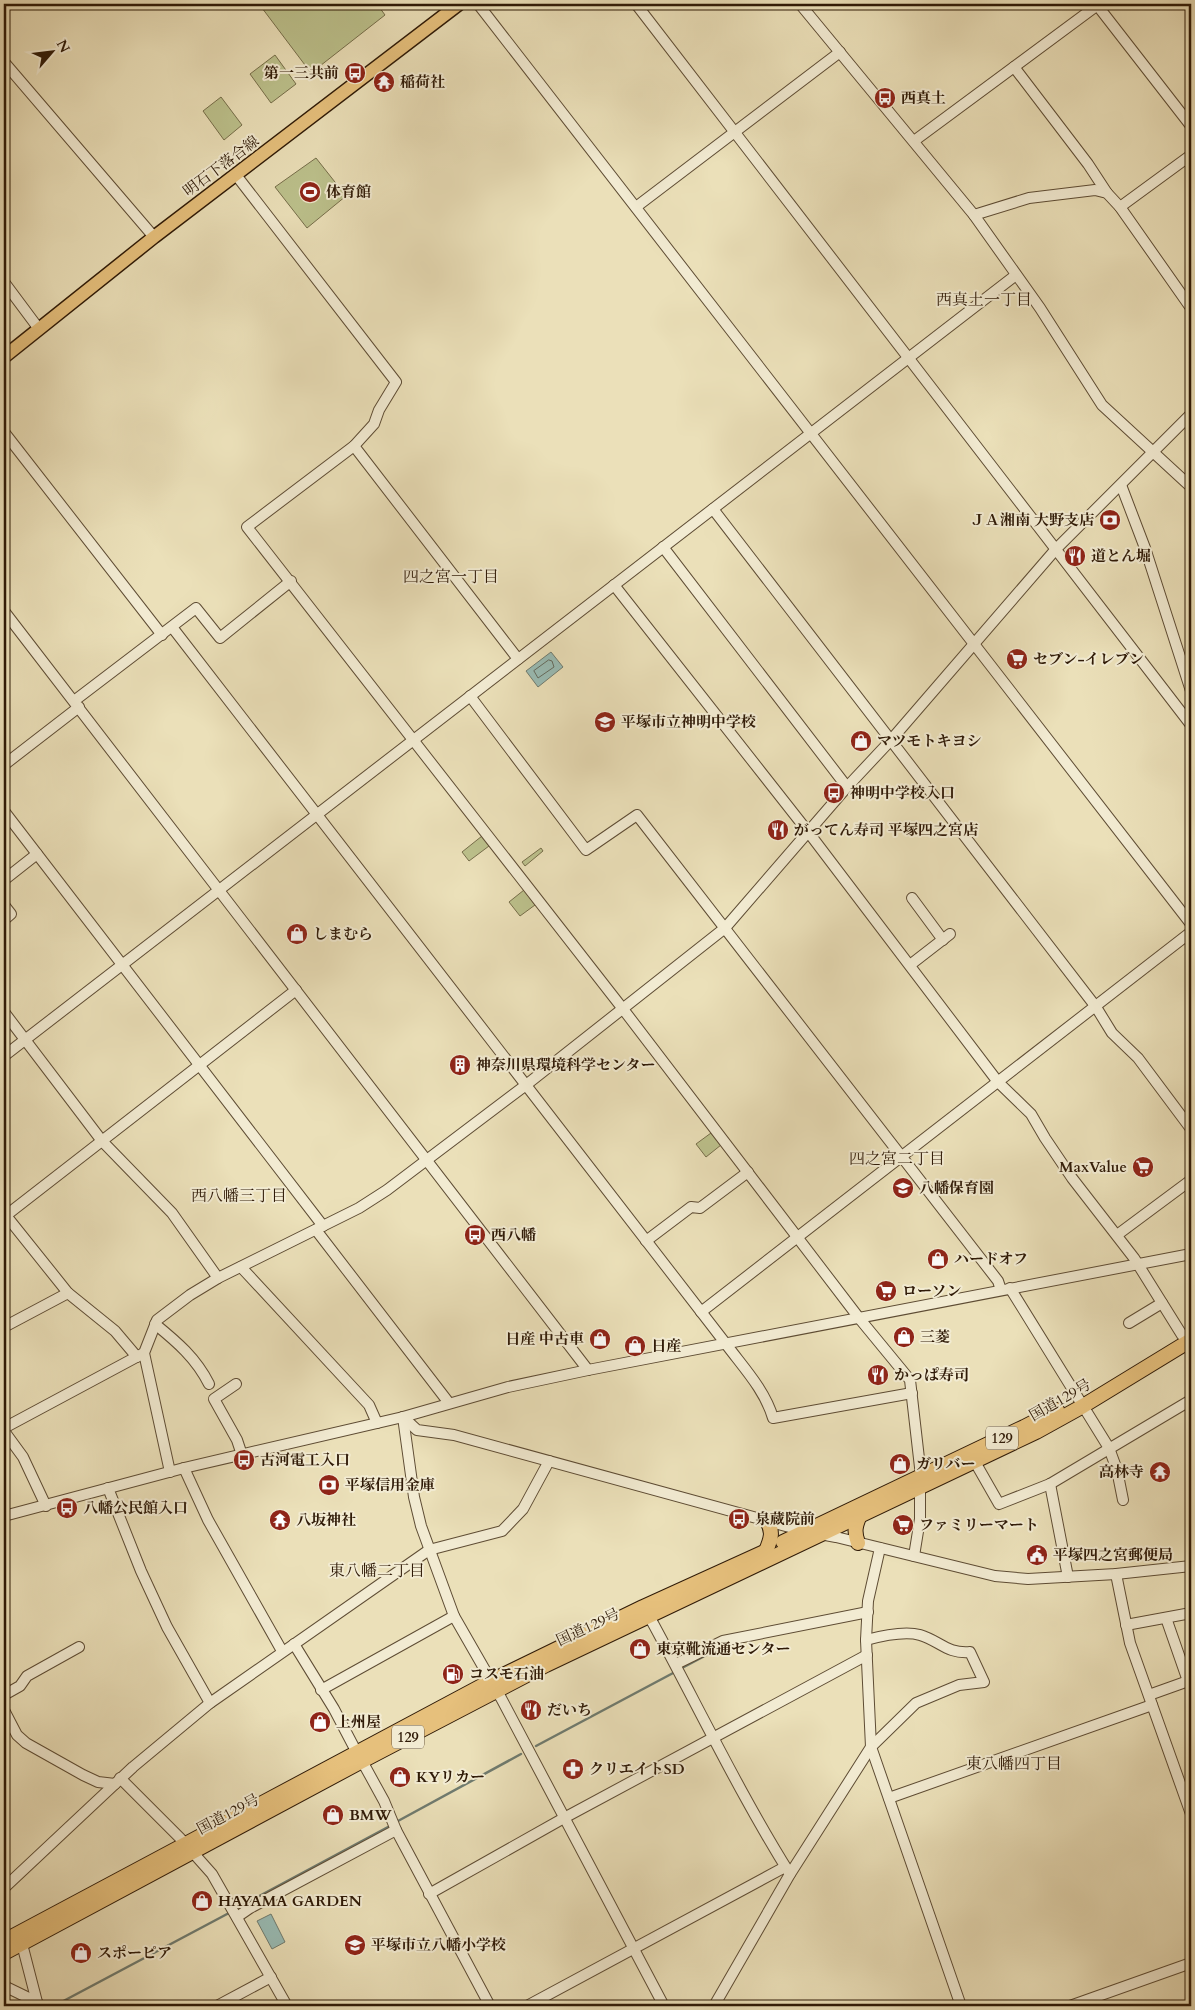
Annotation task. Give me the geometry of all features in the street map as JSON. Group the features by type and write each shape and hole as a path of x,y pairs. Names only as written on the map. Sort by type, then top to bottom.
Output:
{"highway":[{"name":"国道129号","path":"4,1940 188,1848 626,1616 766,1551 804,1531 920,1482 975,1462 1036,1432 1080,1402 1189,1339"},
{"name":"国道129号","path":"493,1686 649,1616 860,1515 1024,1427 1080,1402"},
{"path":"858,1543 855,1525 860,1515"},
{"path":"766,1520 771,1532 766,1551"},
{"name":"国道129号","path":"4,1953 188,1848"}],"main road":[{"name":"明石下落合線","path":"4,357 154,237 459,4"}],"street":[{"path":"478,4 1191,924"},
{"path":"636,4 1191,725"},
{"path":"800,4 974,215 1102,404 1191,487"},
{"path":"914,141 1098,4 1191,126"},
{"path":"636,207 840,52"},
{"path":"4,62 154,237"},
{"path":"1014,66 1120,207 1191,308"},
{"path":"1120,207 1191,155"},
{"path":"236,175 396,382 379,410 374,424 354,446 248,527 623,1009 859,1318 910,1380 920,1482 920,1518 914,1556"},
{"path":"974,215 1029,198 1094,190 1107,192"},
{"path":"4,1056 1016,275"},
{"path":"4,282 39,329"},
{"path":"46,1506 23,1457 4,1429 141,1355 155,1324 165,1313 218,1278 359,1208 426,1161 526,1085 725,928 1056,549 1191,414"},
{"path":"4,432 162,635"},
{"path":"354,446 518,659"},
{"path":"1121,485 1145,548 1191,691"},
{"path":"713,509 1096,1007 1112,1033 1138,1058 1191,1129"},
{"path":"664,547 847,787"},
{"path":"4,765 76,704 196,608 220,638 291,582"},
{"path":"614,585 809,832 998,1082 1031,1114 1072,1178 1117,1235 1138,1264 1162,1303 1189,1339"},
{"path":"4,611 588,1370"},
{"path":"172,627 726,1344 763,1393 773,1418 912,1393"},
{"path":"470,696 586,850 637,814 1005,1289 1109,1448 1117,1470 1123,1500"},
{"path":"1184,716 1191,706"},
{"path":"4,812 199,1066 449,1403"},
{"path":"4,880 37,854"},
{"path":"910,966 947,937 912,898"},
{"path":"4,905 11,914 4,920"},
{"path":"701,1312 1191,932"},
{"path":"170,1472 141,1355 115,1330 68,1293 4,1215 296,990"},
{"path":"4,1012 102,1141 172,1213 218,1278"},
{"path":"646,1241 691,1207 700,1208 748,1172"},
{"path":"1117,1235 1191,1180"},
{"path":"4,1516 184,1468 403,1417 508,1387 1191,1254"},
{"path":"241,1267 368,1405 377,1423"},
{"path":"4,1327 68,1293"},
{"path":"1129,1323 1162,1303"},
{"path":"155,1324 185,1348 204,1373 209,1384"},
{"path":"236,1384 214,1400 237,1440 242,1455"},
{"path":"975,1462 999,1504 1050,1484 1191,1400"},
{"path":"403,1417 417,1430 454,1435 804,1531 995,1576 1028,1579 1068,1577 1191,1566"},
{"path":"403,1417 420,1526 454,1616 664,2006"},
{"path":"4,1888 162,1741 210,1702 429,1550 502,1531 522,1508 549,1461"},
{"path":"184,1468 208,1520 282,1651"},
{"path":"1050,1484 1068,1577"},
{"path":"108,1488 141,1571 167,1627 210,1702"},
{"path":"880,1548 868,1601 866,1640 871,1747 960,2006"},
{"path":"1116,1574 1126,1625 1150,1700 1191,1814"},
{"path":"676,1664 723,1641 868,1612"},
{"path":"1126,1625 1191,1613"},
{"path":"321,1690 454,1616"},
{"path":"649,1616 676,1664 713,1738 788,1871"},
{"path":"889,1798 1150,1700 1190,1680 1166,1618"},
{"path":"714,2006 788,1871 871,1747 916,1703 959,1685 984,1682 970,1652 957,1653 919,1635 884,1635 866,1640"},
{"path":"294,1644 334,1709 384,1801 396,1830 429,1894 490,2006"},
{"path":"4,1695 20,1686 27,1676 80,1647"},
{"path":"429,1894 564,1818 867,1655"},
{"path":"4,1710 17,1735 26,1743 98,1782 118,1781 188,1848 212,1874 287,2006"},
{"path":"237,1917 250,1908 396,1830"},
{"path":"527,2006 634,1948 788,1871"},
{"path":"22,1944 37,2004"},
{"path":"1070,2006 1191,1963"},
{"path":"218,2006 271,1977"},
{"path":"4,1986 37,2004"}],"green space":[{"path":"259,4 377,4 385,15 311,73"},
{"path":"275,55 296,84 271,103 250,74"},
{"path":"221,97 242,125 224,140 203,111"},
{"name":"体育館","path":"316,158 346,196 307,228 275,187"},
{"path":"482,836 489,846 469,861 462,852"},
{"path":"541,848 543,851 525,866 522,862"},
{"path":"524,890 535,905 520,916 509,902"},
{"path":"711,1133 721,1145 706,1157 696,1144"}],"water":[{"path":"551,652 563,667 538,687 526,671"},
{"path":"271,1914 285,1942 272,1949 257,1921"}],"waterway":[{"path":"682,1668 716,1650"},
{"path":"536,1746 675,1672"},
{"path":"398,1821 521,1754"},
{"path":"237,1908 388,1827"},
{"path":"54,2006 229,1913"}],"place":[{"name":"第一三共前","path":"355,73"},
{"name":"稲荷社","path":"384,82"},
{"name":"西真土","path":"885,98"},
{"name":"体育館","path":"310,192"},
{"name":"ＪＡ湘南 大野支店","path":"1110,520"},
{"name":"道とん堀","path":"1075,556"},
{"name":"セブン-イレブン","path":"1017,659"},
{"name":"平塚市立神明中学校","path":"605,722"},
{"name":"マツモトキヨシ","path":"861,741"},
{"name":"神明中学校入口","path":"834,793"},
{"name":"がってん寿司 平塚四之宮店","path":"778,830"},
{"name":"しまむら","path":"297,934"},
{"name":"神奈川県環境科学センター","path":"460,1065"},
{"name":"MaxValue","path":"1143,1167"},
{"name":"八幡保育園","path":"903,1188"},
{"name":"西八幡","path":"475,1235"},
{"name":"ハードオフ","path":"938,1259"},
{"name":"ローソン","path":"886,1291"},
{"name":"三菱","path":"904,1337"},
{"name":"日産 中古車","path":"600,1339"},
{"name":"日産","path":"635,1346"},
{"name":"かっぱ寿司","path":"878,1375"},
{"name":"古河電工入口","path":"244,1460"},
{"name":"ガリバー","path":"900,1464"},
{"name":"高林寺","path":"1160,1472"},
{"name":"平塚信用金庫","path":"329,1485"},
{"name":"八幡公民館入口","path":"67,1508"},
{"name":"泉蔵院前","path":"739,1519"},
{"name":"八坂神社","path":"280,1520"},
{"name":"ファミリーマート","path":"903,1525"},
{"name":"平塚四之宮郵便局","path":"1037,1555"},
{"name":"東京靴流通センター","path":"640,1649"},
{"name":"コスモ石油","path":"453,1674"},
{"name":"だいち","path":"531,1710"},
{"name":"上州屋","path":"320,1722"},
{"name":"クリエイトSD","path":"573,1769"},
{"name":"KYリカー","path":"400,1777"},
{"name":"BMW","path":"333,1815"},
{"name":"HAYAMA GARDEN","path":"202,1901"},
{"name":"平塚市立八幡小学校","path":"355,1945"},
{"name":"スポーピア","path":"81,1953"}],"district":[{"name":"西真土一丁目","path":"984,300"},
{"name":"四之宮一丁目","path":"451,577"},
{"name":"四之宮二丁目","path":"897,1159"},
{"name":"西八幡三丁目","path":"239,1196"},
{"name":"東八幡二丁目","path":"377,1571"},
{"name":"東八幡四丁目","path":"1014,1764"}]}
